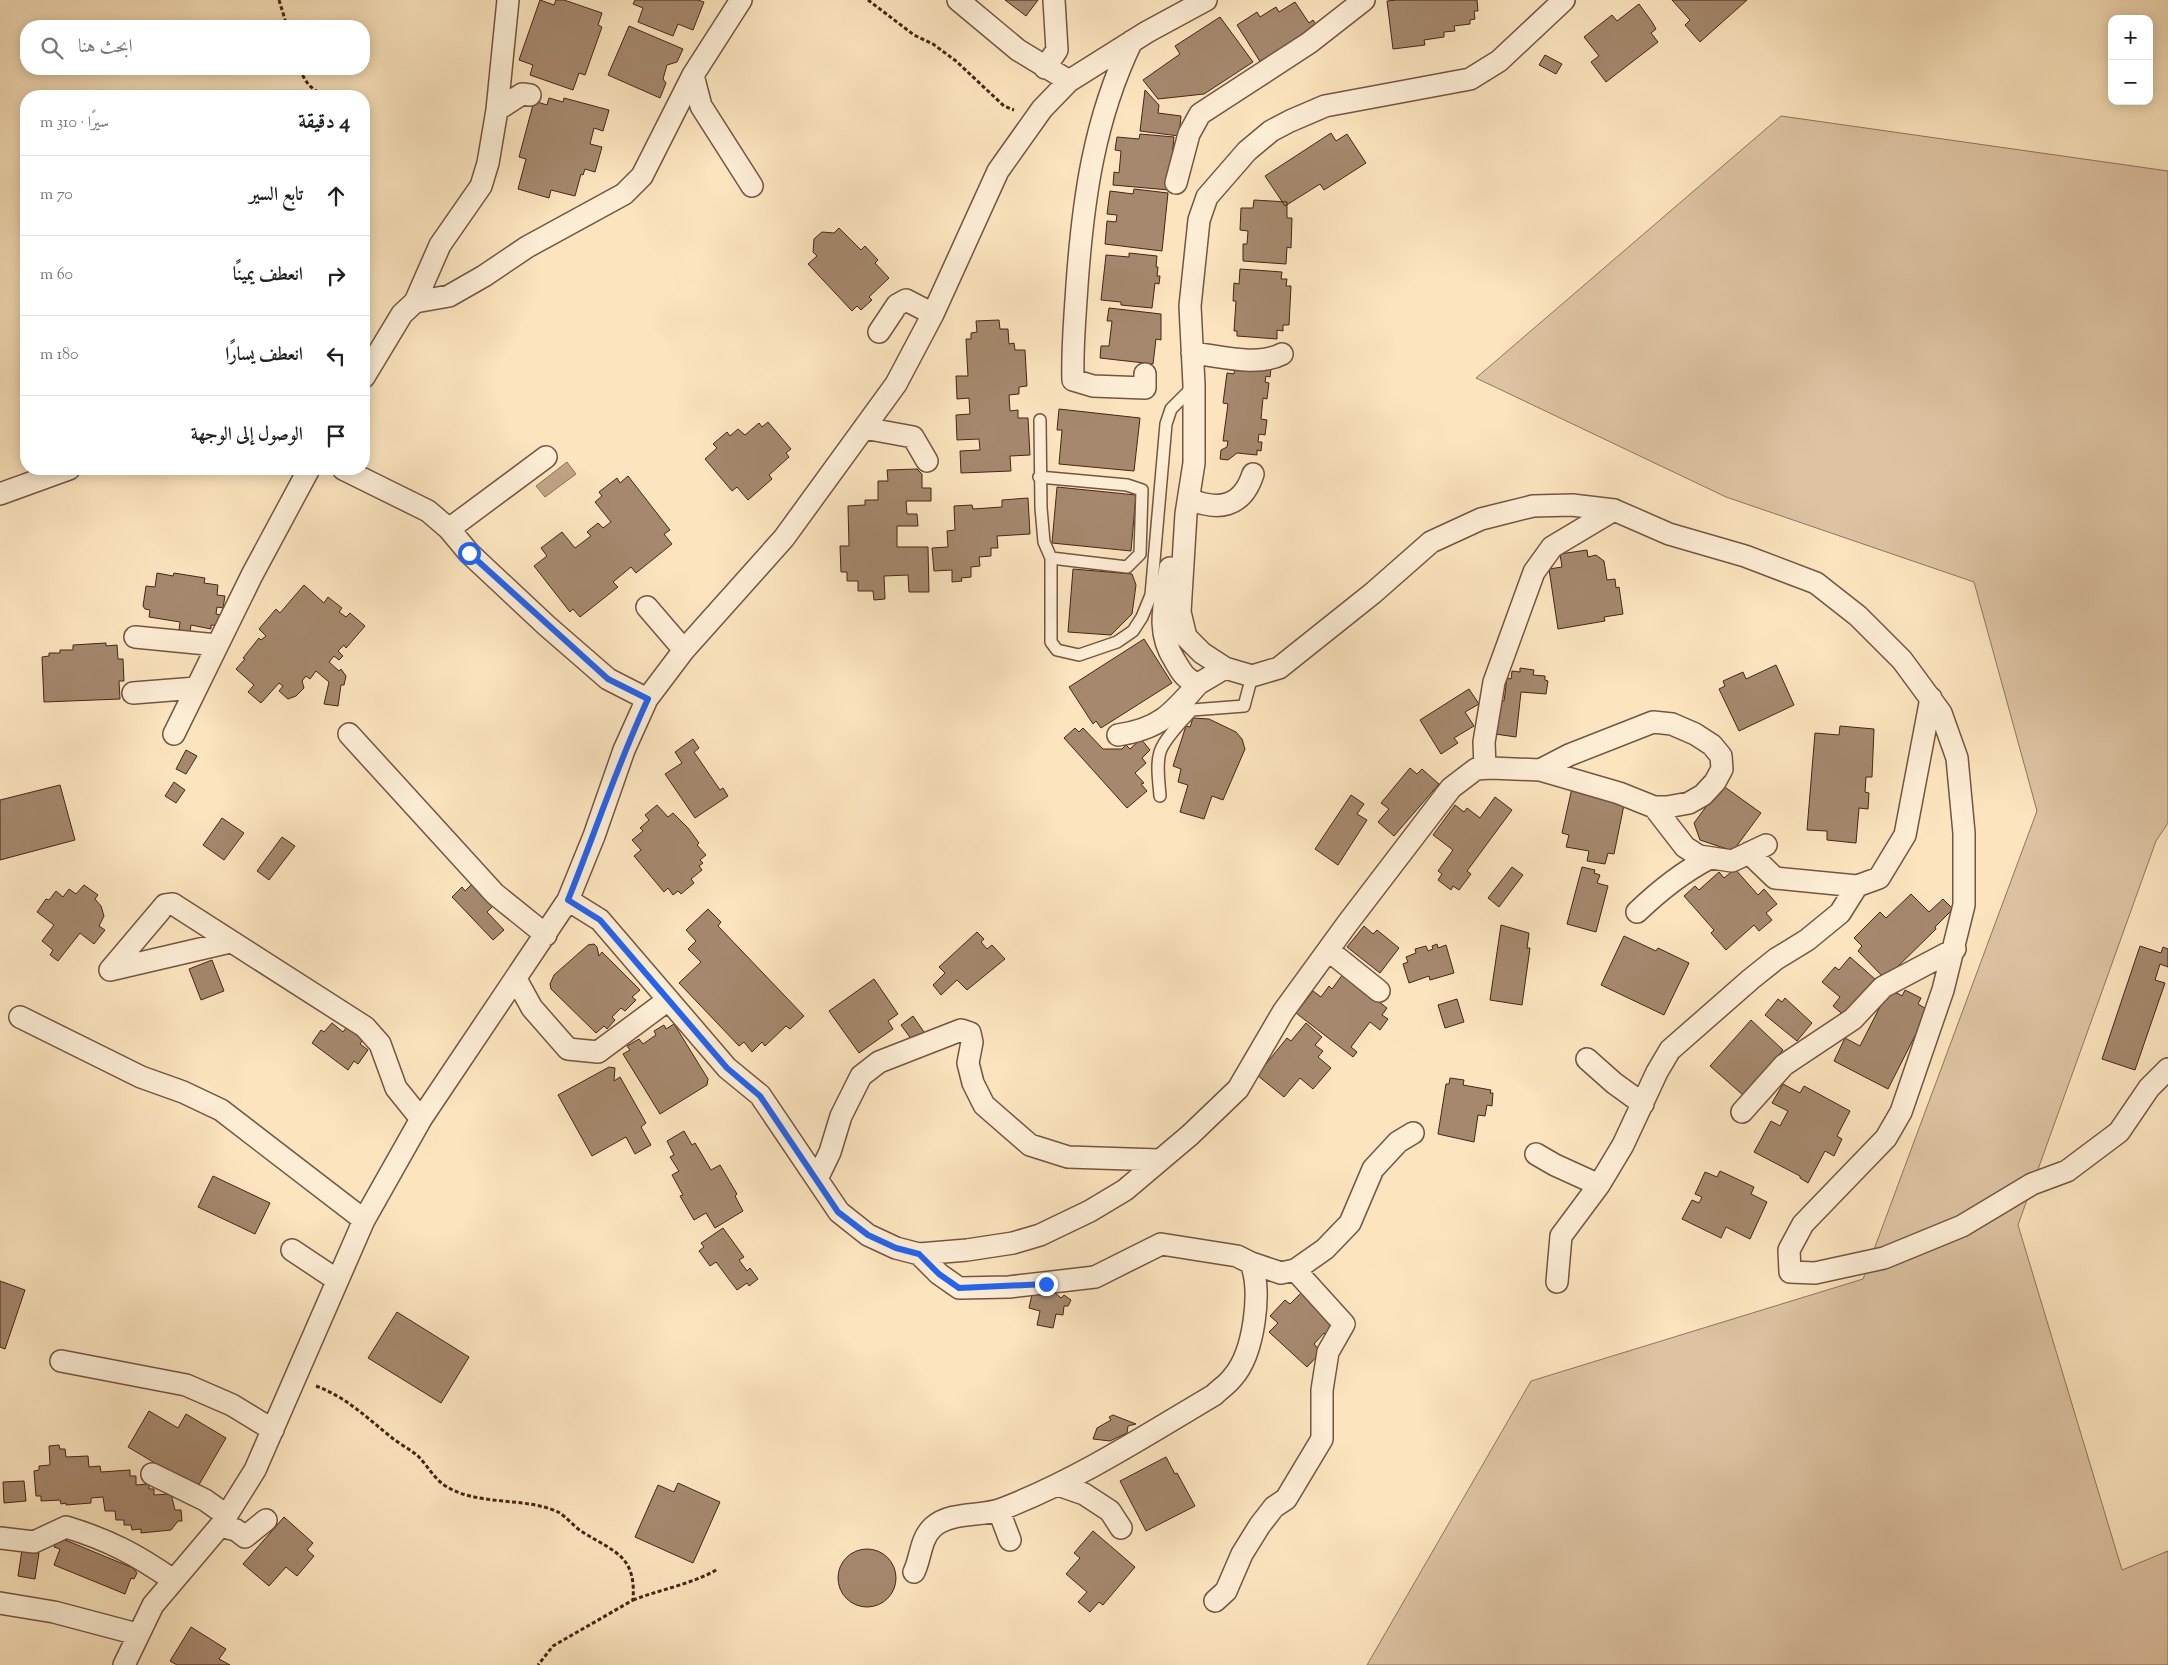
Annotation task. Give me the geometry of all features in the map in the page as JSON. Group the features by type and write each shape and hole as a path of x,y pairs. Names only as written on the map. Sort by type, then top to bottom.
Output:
{"street":[{"path":"370,367 402,314 415,302 440,245 481,186 488,163 497,110 508,0"},
{"path":"415,302 449,296 484,276 526,247 624,194 642,176 693,75 741,0"},
{"path":"958,0 1018,50 1069,81"},
{"path":"1045,68 1057,50 1054,0"},
{"path":"124,1665 137,1634 153,1605 223,1520 255,1470 364,1220 421,1120 568,900 594,836 624,750 648,699 684,650 784,538 896,384 933,314 998,171 1035,118 1069,81 1132,41 1206,0"},
{"path":"1176,183 1188,134 1200,114 1309,43 1364,0"},
{"path":"1564,0 1499,61 1470,79 1325,106 1271,131 1247,151 1207,197 1199,220 1190,306 1194,385 1194,463 1188,499 1180,612 1186,637 1202,653 1225,668 1252,676 1279,668 1373,593 1431,542 1481,519 1533,506 1572,505 1614,510 1669,534 1745,556 1816,583 1858,616 1902,660 1941,713 1957,758 1962,815 1964,905 1944,990 1901,1112 1886,1138 1803,1224 1789,1250 1790,1272 1815,1273 1884,1258 1962,1226 2032,1184 2067,1171 2119,1132 2149,1088 2168,1069"},
{"path":"1132,41 1109,95 1090,166 1080,231 1072,347 1073,380 1093,386 1145,388 1145,374"},
{"path":"693,75 701,106 752,186"},
{"path":"497,110 522,94 530,95"},
{"path":"879,332 897,305 906,300 933,314"},
{"path":"1192,354 1245,359 1273,359 1282,354"},
{"path":"864,428 913,437 927,461"},
{"path":"449,529 546,457"},
{"path":"1194,463 1179,471 1176,526 1163,620 1163,639 1185,679 1198,684"},
{"path":"1188,499 1202,505 1218,507 1229,505 1249,486 1252,474"},
{"path":"0,494 52,475"},
{"path":"174,734 217,645 306,475"},
{"path":"355,475 428,511 449,529 469,553 608,679 648,699"},
{"path":"1485,768 1484,742 1494,682 1534,572 1552,546 1614,510"},
{"path":"647,607 684,650"},
{"path":"135,637 217,645"},
{"path":"1118,735 1159,724 1198,684 1225,668"},
{"path":"133,693 196,688"},
{"path":"1654,807 1685,847 1708,859 1732,861 1758,849 1775,878 1857,886 1879,878 1905,835 1931,698"},
{"path":"568,900 600,920 727,1068 760,1096 838,1212 868,1235 896,1248 919,1254 967,1250 1013,1243 1040,1235 1090,1212 1125,1190 1190,1135 1238,1089 1283,1012 1328,950 1451,788 1476,769 1540,770 1619,793 1654,807 1689,803 1703,795 1715,782 1722,769 1722,756 1712,745 1672,724 1653,722 1569,754 1540,770"},
{"path":"349,734 495,894 546,935"},
{"path":"1638,912 1654,896 1686,871 1708,859"},
{"path":"1557,1282 1562,1236 1599,1185 1623,1146 1665,1058 1688,1032 1776,959 1807,940 1840,913 1857,886"},
{"path":"230,942 110,970 165,905 173,904 365,1027 380,1044 396,1088 421,1120"},
{"path":"1742,1112 1784,1065 1853,1019 1883,987 1955,949"},
{"path":"1328,950 1380,991"},
{"path":"516,979 532,1008 568,1049 598,1052 668,1000"},
{"path":"20,1017 141,1077 183,1092 221,1110 364,1220"},
{"path":"817,1179 830,1152 841,1116 861,1076 879,1062 961,1030 970,1033 972,1042 968,1063 973,1084 984,1104 1030,1145 1068,1157 1159,1160"},
{"path":"1587,1059 1614,1083 1643,1104"},
{"path":"919,1254 939,1274 959,1288 1009,1287 1094,1277 1161,1244 1237,1256 1280,1273 1295,1270 1325,1249 1350,1223 1373,1169 1398,1142 1413,1133"},
{"path":"1536,1154 1599,1185"},
{"path":"292,1250 337,1280"},
{"path":"914,1572 919,1563 922,1544 933,1527 958,1516 999,1510 1058,1484 1214,1396 1234,1376 1245,1357 1258,1295 1256,1277 1251,1263"},
{"path":"1215,1601 1226,1591 1242,1554 1260,1525 1274,1507 1286,1499 1322,1439 1322,1390 1328,1352 1344,1324 1295,1270"},
{"path":"61,1360 186,1385 232,1405 273,1430"},
{"path":"152,1474 205,1500 223,1520 245,1537 266,1520"},
{"path":"1058,1484 1084,1494 1110,1511 1121,1528"},
{"path":"999,1510 1010,1540"},
{"path":"0,1538 34,1542 66,1528 97,1536 136,1554 173,1580"},
{"path":"0,1603 54,1612 137,1634"}],"lane":[{"path":"1040,420 1042,437 1040,477 1044,542 1051,558 1052,642 1057,650 1078,654 1117,642 1133,631 1142,617 1151,595 1166,424 1171,408 1194,385"},
{"path":"1040,477 1126,485 1142,490 1140,554 1127,567 1051,558"},
{"path":"1160,796 1158,773 1160,751 1176,730 1192,710 1244,706 1252,676"}],"path":[{"path":"279,0 285,20"},
{"path":"868,0 914,35 933,44 956,61 1004,106 1035,118"},
{"path":"302,75 312,90"},
{"path":"294,1379 329,1391 360,1409 392,1438 418,1456 444,1485 466,1494 558,1512 582,1532 607,1546 626,1562 634,1580 633,1600"},
{"path":"538,1665 553,1646 633,1600 698,1581 718,1569"}],"shaded area":[{"path":"1781,116 2168,171 2168,823 2156,841 2018,1225 2122,1570 2168,1551 2168,1665 1367,1665 1531,1381 1863,1279 2037,811 1974,582 1726,497 1476,378"},
{"path":"567,462 576,474 545,497 536,486"}],"building":[{"path":"540,0 554,5 556,0 564,0 602,13 598,25 602,27 585,75 579,73 573,90 530,75 533,65 519,60"},
{"path":"635,0 698,0 704,2 693,30 678,24 673,36 638,22 643,8 633,4"},
{"path":"1005,0 1038,0 1026,16"},
{"path":"1477,0 1478,11 1474,11 1475,19 1470,20 1470,24 1454,26 1455,31 1444,32 1444,37 1424,40 1425,45 1393,49 1387,1"},
{"path":"1672,0 1747,0 1700,42 1685,25 1690,20"},
{"path":"1295,2 1309,23 1313,20 1318,27 1261,63 1237,25 1257,12 1260,17 1276,7 1279,12"},
{"path":"1639,4 1656,29 1651,33 1658,42 1606,82 1591,62 1599,56 1584,37 1612,15 1617,21"},
{"path":"1220,17 1253,62 1204,94 1158,99 1143,80 1180,54 1175,46"},
{"path":"629,26 683,49 677,62 667,65 663,79 666,83 660,98 608,75"},
{"path":"1545,55 1562,64 1556,74 1539,65"},
{"path":"1145,90 1159,105 1158,113 1181,116 1179,136 1140,131"},
{"path":"549,98 563,102 564,98 609,110 603,131 594,128 590,144 602,147 595,172 585,169 583,175 581,174 575,196 551,190 549,198 518,189 526,159 519,157 534,101 547,105"},
{"path":"1331,133 1336,141 1347,134 1366,163 1324,190 1320,184 1285,206 1265,176"},
{"path":"1140,134 1174,137 1169,190 1113,185 1114,172 1119,173 1121,151 1115,150 1117,137 1139,139"},
{"path":"1134,189 1168,193 1162,251 1105,244 1107,221 1116,222 1117,215 1107,214 1110,191 1133,194"},
{"path":"1254,200 1287,202 1287,218 1292,218 1291,248 1287,247 1286,264 1243,261 1243,244 1247,244 1248,231 1240,230 1241,208 1253,208"},
{"path":"839,228 861,250 865,246 878,260 875,263 889,278 869,297 872,300 861,310 857,306 852,311 808,264 817,256 813,252 814,239 822,232 834,233"},
{"path":"1129,253 1157,256 1157,276 1160,276 1159,284 1155,283 1152,308 1121,305 1121,302 1101,300 1106,255 1129,257"},
{"path":"1240,269 1282,272 1281,279 1287,279 1286,286 1291,286 1289,325 1283,325 1283,331 1277,330 1277,339 1237,336 1237,331 1234,331 1236,301 1233,301 1234,283 1239,284"},
{"path":"1109,308 1161,314 1161,340 1156,339 1153,364 1100,358 1101,346 1109,346 1112,321 1107,321"},
{"path":"999,320 1000,329 1008,329 1009,344 1014,343 1015,350 1025,350 1027,386 1019,387 1019,394 1009,395 1010,411 1018,410 1018,418 1028,418 1030,455 1010,456 1011,471 961,473 960,451 980,450 979,439 957,440 956,415 970,414 969,398 957,399 956,376 968,376 966,339 971,339 971,333 977,332 976,321"},
{"path":"1235,366 1271,369 1270,377 1266,376 1265,382 1269,383 1267,399 1263,398 1261,419 1267,420 1265,435 1259,434 1258,442 1262,442 1261,451 1257,450 1257,455 1237,453 1228,460 1220,459 1221,450 1227,447 1228,441 1223,441 1228,404 1223,403 1227,373 1234,374"},
{"path":"1059,409 1140,418 1134,471 1059,464 1062,430 1057,430"},
{"path":"768,422 791,449 786,453 789,457 769,475 772,479 748,500 737,487 732,491 705,459 717,448 713,444 727,432 730,436 738,429 745,435 759,423 762,427"},
{"path":"917,469 922,474 922,488 931,488 931,501 906,501 907,514 917,514 918,526 897,526 897,547 928,547 929,592 909,592 908,575 884,576 885,599 874,600 873,591 858,591 858,581 847,581 847,572 841,572 840,546 849,546 848,506 865,505 865,500 878,500 878,481 888,481 887,470"},
{"path":"628,476 670,530 664,534 672,544 636,573 631,567 613,582 618,587 580,617 573,609 570,612 534,566 547,556 541,548 562,532 575,548 591,536 587,532 598,523 603,528 611,522 595,502 602,496 599,492 617,478 620,483"},
{"path":"1057,487 1136,495 1131,551 1052,543"},
{"path":"1028,498 1030,534 997,536 998,548 991,548 991,556 979,557 980,566 971,567 971,577 961,578 962,581 952,582 952,570 934,571 932,548 948,547 947,531 955,530 954,506 972,505 973,509 1002,507 1002,500"},
{"path":"1587,550 1588,557 1596,555 1604,561 1607,580 1615,579 1616,588 1619,587 1623,614 1604,617 1605,621 1558,629 1549,569 1562,567 1560,554"},
{"path":"1073,569 1132,574 1136,585 1132,614 1111,635 1068,632"},
{"path":"157,573 173,576 174,573 205,578 204,583 218,585 217,595 225,596 223,608 217,607 216,614 221,615 219,626 211,625 211,629 191,625 190,632 179,630 180,622 149,617 150,610 145,609 143,606 146,586 155,587"},
{"path":"304,585 324,603 328,597 342,608 339,612 346,617 350,613 365,626 346,648 344,645 338,651 343,656 339,660 334,656 329,662 339,671 341,669 346,676 344,685 341,685 338,706 324,704 329,682 316,671 310,679 306,676 302,681 304,688 296,696 288,699 279,691 283,686 279,683 261,703 248,692 254,685 236,669 259,638 261,640 266,636 259,629 276,609 280,613"},
{"path":"1144,639 1172,683 1101,728 1096,721 1093,724 1069,687"},
{"path":"106,643 106,646 117,645 118,659 123,659 124,681 119,681 120,699 44,702 42,657 49,656 49,653 60,653 60,650 73,650 73,645"},
{"path":"1776,665 1794,705 1739,731 1719,689 1725,686 1723,681 1743,672 1746,679"},
{"path":"1520,668 1534,670 1533,675 1545,676 1545,680 1548,681 1546,694 1521,692 1516,737 1495,734 1500,700 1504,701 1507,678 1511,679 1512,671 1520,672"},
{"path":"1469,689 1479,704 1465,712 1474,726 1454,738 1458,743 1441,754 1420,720"},
{"path":"1193,718 1209,719 1236,732 1242,739 1245,749 1223,800 1212,796 1204,819 1180,812 1188,785 1178,782 1181,769 1173,766 1186,726 1190,727"},
{"path":"1840,726 1874,729 1872,777 1866,777 1865,792 1869,793 1868,809 1859,808 1856,843 1827,840 1827,831 1807,830 1815,733 1839,735"},
{"path":"1075,728 1079,732 1083,728 1103,749 1122,749 1126,745 1130,749 1141,739 1150,750 1142,758 1146,763 1135,773 1144,783 1141,784 1147,791 1127,808 1064,738"},
{"path":"693,739 699,748 694,752 720,790 723,788 728,796 695,818 665,774 682,763 675,752"},
{"path":"186,750 197,756 186,774 176,769"},
{"path":"1410,768 1417,774 1422,769 1439,784 1394,836 1378,822 1389,809 1381,803"},
{"path":"174,782 185,790 176,803 165,796"},
{"path":"60,785 75,840 0,860 0,800"},
{"path":"1722,785 1761,813 1733,851 1700,840 1694,823"},
{"path":"1572,788 1625,800 1614,854 1608,853 1605,864 1587,861 1589,851 1566,847 1569,835 1562,833"},
{"path":"1351,795 1364,804 1357,814 1367,820 1338,865 1315,849"},
{"path":"1495,797 1512,810 1467,871 1471,874 1459,890 1453,886 1451,890 1438,880 1442,874 1438,871 1453,850 1433,835 1455,805 1464,812 1467,808 1480,818"},
{"path":"657,805 668,817 673,813 688,828 699,843 697,845 706,855 700,860 703,863 699,866 702,870 691,879 694,883 681,894 678,891 673,895 668,888 664,892 634,856 641,850 632,840 643,831 640,828 649,820 645,815"},
{"path":"222,818 244,833 224,860 203,845"},
{"path":"282,837 295,846 269,880 257,871"},
{"path":"1512,867 1523,875 1499,907 1488,898"},
{"path":"1582,867 1595,870 1594,873 1600,875 1597,883 1608,886 1596,932 1567,924"},
{"path":"1735,869 1758,895 1764,889 1777,904 1766,913 1772,920 1759,931 1754,925 1726,950 1711,933 1714,930 1684,896 1695,886 1699,890 1719,872 1724,878"},
{"path":"472,884 493,906 487,912 504,930 493,940 452,897 462,887 465,891"},
{"path":"84,885 98,895 95,899 101,906 104,916 99,926 105,930 94,944 80,933 58,961 50,955 53,950 42,941 54,925 37,912 46,899 49,900 56,891 63,897 69,889 76,894"},
{"path":"1911,894 1929,912 1943,899 1953,909 1935,927 1936,929 1885,979 1858,951 1862,946 1854,938 1880,912 1886,918"},
{"path":"708,909 721,922 718,926 804,1016 790,1029 786,1026 765,1046 762,1042 752,1052 744,1042 739,1046 679,983 701,962 688,949 696,941 686,930"},
{"path":"1501,925 1529,933 1527,948 1530,948 1522,1005 1490,1000"},
{"path":"1364,926 1373,934 1377,930 1399,948 1380,973 1347,947"},
{"path":"977,932 984,939 981,942 987,949 992,945 1005,959 967,990 957,980 941,995 933,985 945,973 939,967"},
{"path":"1624,936 1656,951 1658,948 1689,963 1664,1015 1601,985"},
{"path":"594,944 597,947 599,956 602,952 640,990 632,997 636,1000 625,1011 621,1008 612,1017 615,1020 607,1029 604,1026 596,1033 551,989 550,984 554,975 588,945"},
{"path":"1437,944 1438,948 1446,945 1454,973 1430,980 1429,976 1409,983 1403,964 1408,962 1406,957 1416,953 1415,949 1426,946 1428,951"},
{"path":"2140,946 2161,953 2163,947 2168,949 2168,967 2160,964 2155,980 2165,983 2135,1070 2102,1059"},
{"path":"1850,957 1876,980 1846,1017 1833,1006 1840,997 1822,982 1835,967 1839,970"},
{"path":"212,960 224,991 201,1000 189,969"},
{"path":"1343,974 1387,1008 1382,1015 1388,1019 1380,1030 1370,1022 1351,1047 1357,1052 1353,1057 1296,1013 1313,991 1321,997 1329,986 1332,989"},
{"path":"874,979 898,1014 888,1021 893,1029 859,1053 829,1011"},
{"path":"1905,990 1921,998 1918,1004 1928,1010 1888,1089 1834,1061 1845,1038 1860,1046 1886,995 1897,993 1902,996"},
{"path":"1785,998 1812,1023 1797,1041 1765,1015 1778,999 1782,1002"},
{"path":"1457,999 1464,1022 1445,1028 1438,1005"},
{"path":"913,1016 924,1032 912,1040 901,1025"},
{"path":"1751,1020 1783,1050 1743,1095 1710,1066"},
{"path":"332,1023 343,1032 346,1028 354,1030 363,1040 360,1044 368,1050 358,1064 354,1061 348,1070 312,1043 321,1030 324,1032"},
{"path":"1306,1023 1322,1037 1315,1045 1323,1051 1318,1057 1331,1068 1313,1089 1300,1078 1284,1097 1257,1075 1287,1038 1291,1041"},
{"path":"674,1024 708,1079 707,1085 660,1114 623,1054 630,1050 627,1046 639,1039 643,1044 656,1035 654,1031 664,1025 666,1029"},
{"path":"609,1067 615,1068 614,1081 620,1077 646,1123 641,1127 651,1145 635,1154 626,1137 592,1156 558,1095"},
{"path":"1450,1078 1464,1080 1463,1085 1491,1090 1490,1093 1493,1093 1492,1106 1487,1105 1485,1116 1478,1115 1474,1142 1438,1134 1446,1084 1449,1084"},
{"path":"1783,1084 1800,1093 1804,1086 1850,1111 1837,1136 1842,1139 1834,1156 1825,1151 1808,1183 1800,1178 1800,1176 1754,1152 1771,1121 1780,1126 1788,1111 1772,1103"},
{"path":"684,1131 692,1145 695,1143 711,1170 720,1165 737,1194 735,1196 743,1211 715,1228 706,1213 694,1220 680,1196 683,1195 672,1175 679,1171 670,1157 674,1155 667,1141"},
{"path":"1720,1171 1754,1187 1751,1194 1767,1202 1750,1239 1726,1227 1721,1238 1682,1219 1692,1200 1699,1203 1702,1197 1695,1194 1705,1172 1717,1177"},
{"path":"213,1176 270,1203 255,1234 198,1207"},
{"path":"723,1228 744,1257 739,1260 747,1271 750,1268 758,1279 749,1286 747,1283 737,1290 716,1262 710,1266 699,1251 704,1247 701,1243"},
{"path":"0,1281 25,1290 5,1349 0,1347"},
{"path":"1033,1290 1054,1292 1061,1298 1064,1295 1071,1300 1068,1306 1064,1306 1063,1315 1056,1314 1053,1328 1037,1325 1040,1311 1029,1308"},
{"path":"1301,1293 1339,1329 1330,1339 1324,1333 1314,1344 1321,1352 1307,1367 1269,1332 1278,1323 1270,1316 1285,1300 1290,1304"},
{"path":"397,1312 469,1357 441,1403 368,1358"},
{"path":"149,1411 178,1428 186,1414 226,1438 197,1488 128,1447"},
{"path":"1113,1415 1136,1424 1128,1426 1127,1433 1110,1441 1093,1439 1097,1428 1111,1420 1109,1417"},
{"path":"59,1445 60,1449 65,1449 66,1457 88,1456 89,1467 100,1466 101,1472 130,1470 130,1476 136,1476 136,1485 149,1484 149,1489 154,1489 154,1495 171,1494 175,1510 181,1510 182,1521 178,1521 171,1530 141,1533 141,1529 132,1530 131,1525 124,1525 124,1520 116,1520 115,1511 105,1511 103,1497 91,1498 91,1503 66,1505 66,1503 61,1504 60,1500 41,1501 41,1496 36,1496 34,1471 39,1470 39,1466 50,1465 49,1446"},
{"path":"1166,1457 1195,1506 1146,1531 1120,1481"},
{"path":"24,1481 26,1501 4,1503 3,1482"},
{"path":"678,1483 720,1502 693,1563 635,1537 658,1485 674,1492"},
{"path":"284,1517 313,1543 307,1550 314,1556 297,1576 286,1567 269,1586 243,1564"},
{"path":"1093,1531 1135,1567 1103,1605 1099,1602 1090,1612 1078,1602 1087,1592 1066,1574 1080,1558 1074,1553"},
{"path":"58,1537 133,1568 137,1573 134,1579 131,1578 125,1594 54,1565 60,1549 54,1547"},
{"path":"861,1549 873,1549 888,1557 896,1572 896,1584 888,1599 873,1607 861,1607 846,1599 838,1584 838,1572 846,1557"},
{"path":"22,1550 39,1553 35,1579 18,1576"},
{"path":"191,1627 226,1649 219,1659 230,1665 177,1665 170,1661"}],"route":[{"path":"469,553 547,626 608,679 648,699 624,750 594,836 568,900 600,920 727,1068 760,1096 838,1212 868,1235 896,1248 919,1254 939,1274 959,1288 1046,1284"}]}
